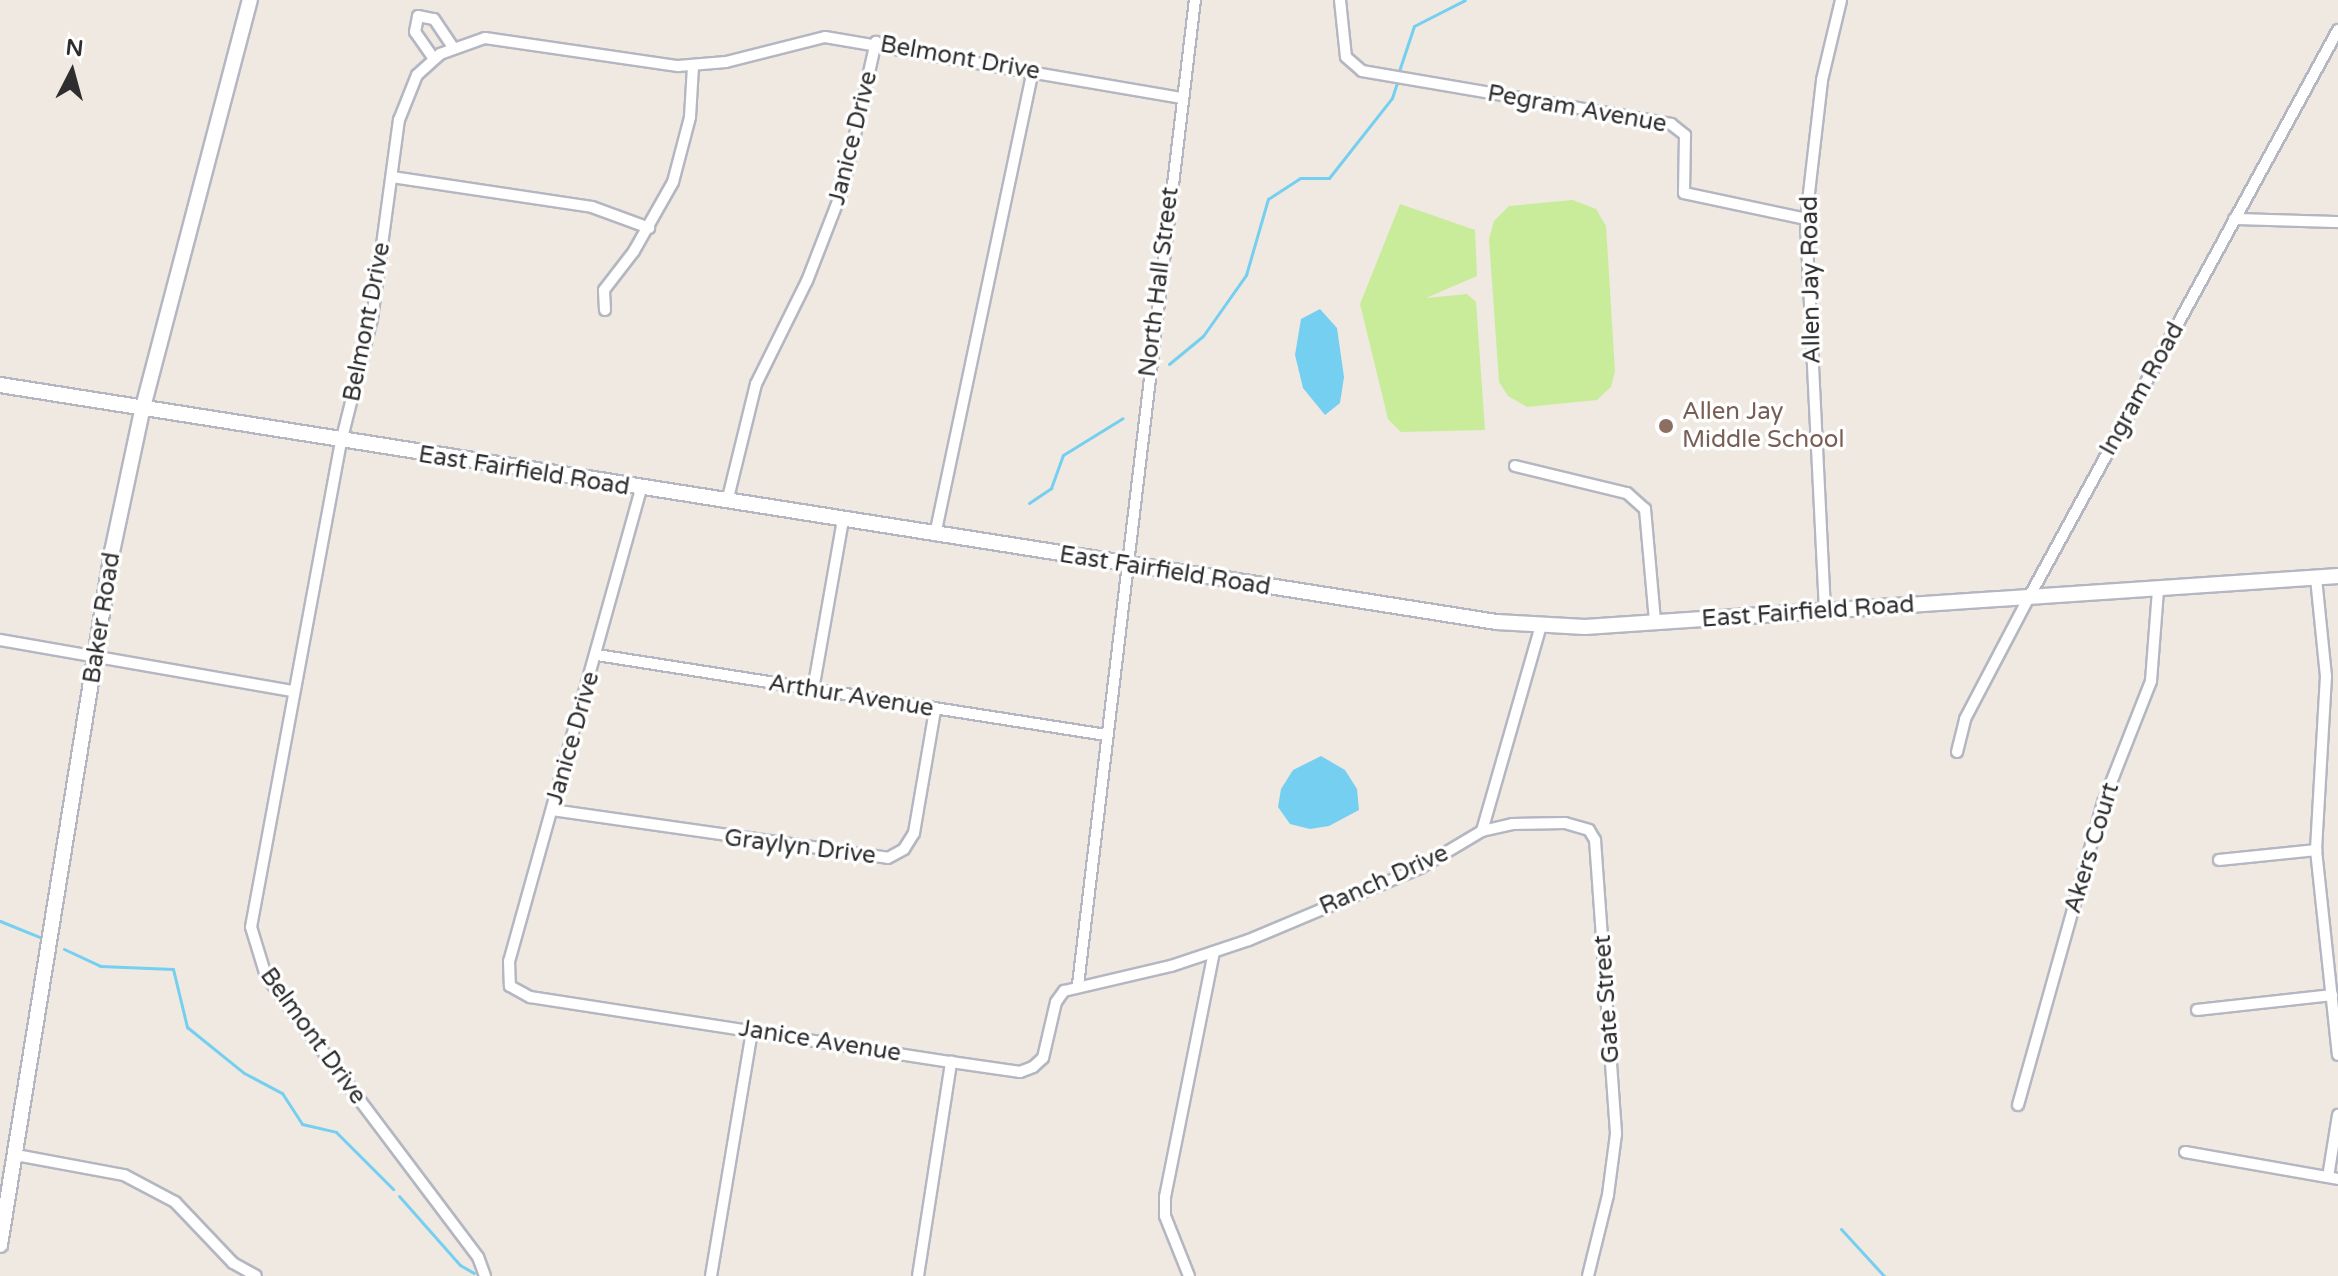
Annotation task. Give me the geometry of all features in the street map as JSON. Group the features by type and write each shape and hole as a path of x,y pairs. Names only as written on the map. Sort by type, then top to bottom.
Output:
{"main road":[{"name":"Baker Road","path":"0,1245 95,659 142,411 250,0"},
{"name":"East Fairfield Road","path":"0,385 142,411 1381,606 1541,625 1655,622 2338,576"}],"street":[{"name":"North Hall Street","path":"1078,985 1195,0"},
{"name":"Pegram Avenue","path":"1340,0 1346,57 1362,71 1671,124 1685,135 1684,193 1806,219"},
{"name":"Allen Jay Road","path":"1825,611 1806,219 1822,80 1841,0"},
{"path":"434,59 415,32 418,16 434,19 453,47"},
{"name":"Ingram Road","path":"1957,752 1965,719 2028,599 2338,30"},
{"name":"Belmont Drive","path":"485,1276 478,1257 286,1005 255,950 253,905 292,691 341,442 372,319 403,103 417,75 453,47 485,38 510,39 645,63 693,66 825,37 876,42 1181,98"},
{"name":"Janice Drive","path":"727,502 756,384 807,281 843,188 876,42"},
{"path":"605,310 604,290 649,228 683,153 693,66"},
{"path":"935,535 1033,71"},
{"path":"392,177 592,207 649,228"},
{"path":"2234,219 2338,222"},
{"path":"1515,466 1570,476 1636,500 1645,509 1650,526 1655,622"},
{"name":"Janice Drive","path":"510,986 509,961 641,489"},
{"path":"813,690 843,520"},
{"path":"2316,578 2326,676 2316,850 2338,1055"},
{"name":"Akers Court","path":"2018,1105 2103,803 2151,681 2158,590"},
{"path":"1482,831 1541,625"},
{"path":"0,640 292,691"},
{"name":"Arthur Avenue","path":"597,655 1106,735"},
{"name":"Graylyn Drive","path":"552,810 888,858 904,849 914,833 935,710"},
{"name":"Gate Street","path":"1482,831 1512,824 1565,823 1589,830 1595,840 1616,1147 1588,1276"},
{"name":"Ranch Drive","path":"1078,985 1214,952 1420,868 1482,831"},
{"path":"2219,860 2316,850"},
{"path":"1189,1276 1165,1216 1165,1197 1214,952"},
{"name":"Janice Avenue","path":"510,986 530,997 1020,1072 1033,1067 1043,1058 1056,1002 1078,985"},
{"path":"2197,1010 2332,995"},
{"path":"711,1276 752,1031"},
{"path":"918,1276 951,1062"},
{"path":"2185,1152 2333,1178 2338,1115"},
{"path":"16,1155 124,1175 175,1202 233,1263 256,1276"}],"green space":[{"path":"1573,200 1596,209 1606,226 1615,371 1611,387 1597,400 1527,407 1508,396 1499,382 1489,239 1494,221 1509,206"},
{"path":"1400,204 1475,230 1477,276 1426,298 1467,294 1476,302 1485,430 1401,432 1388,419 1360,304"}],"water":[{"path":"1320,309 1337,328 1344,377 1340,403 1325,415 1303,388 1295,355 1301,319"},
{"path":"1321,756 1345,770 1357,789 1359,810 1329,826 1310,829 1290,824 1278,807 1281,789 1293,770"}],"waterway":[{"path":"1399,71 1414,26 1465,0"},
{"path":"1169,364 1203,336 1246,275 1268,199 1300,178 1329,178 1392,98 1397,83"},
{"path":"1029,503 1051,488 1063,455 1123,418"},
{"path":"0,921 42,938"},
{"path":"64,949 100,966 173,969 187,1027 244,1073 282,1093 302,1124 336,1132 393,1189"},
{"path":"399,1196 460,1265 474,1273"},
{"path":"1841,1229 1884,1276"}],"place":[{"name":"Allen Jay Middle School","path":"1666,426"}]}
